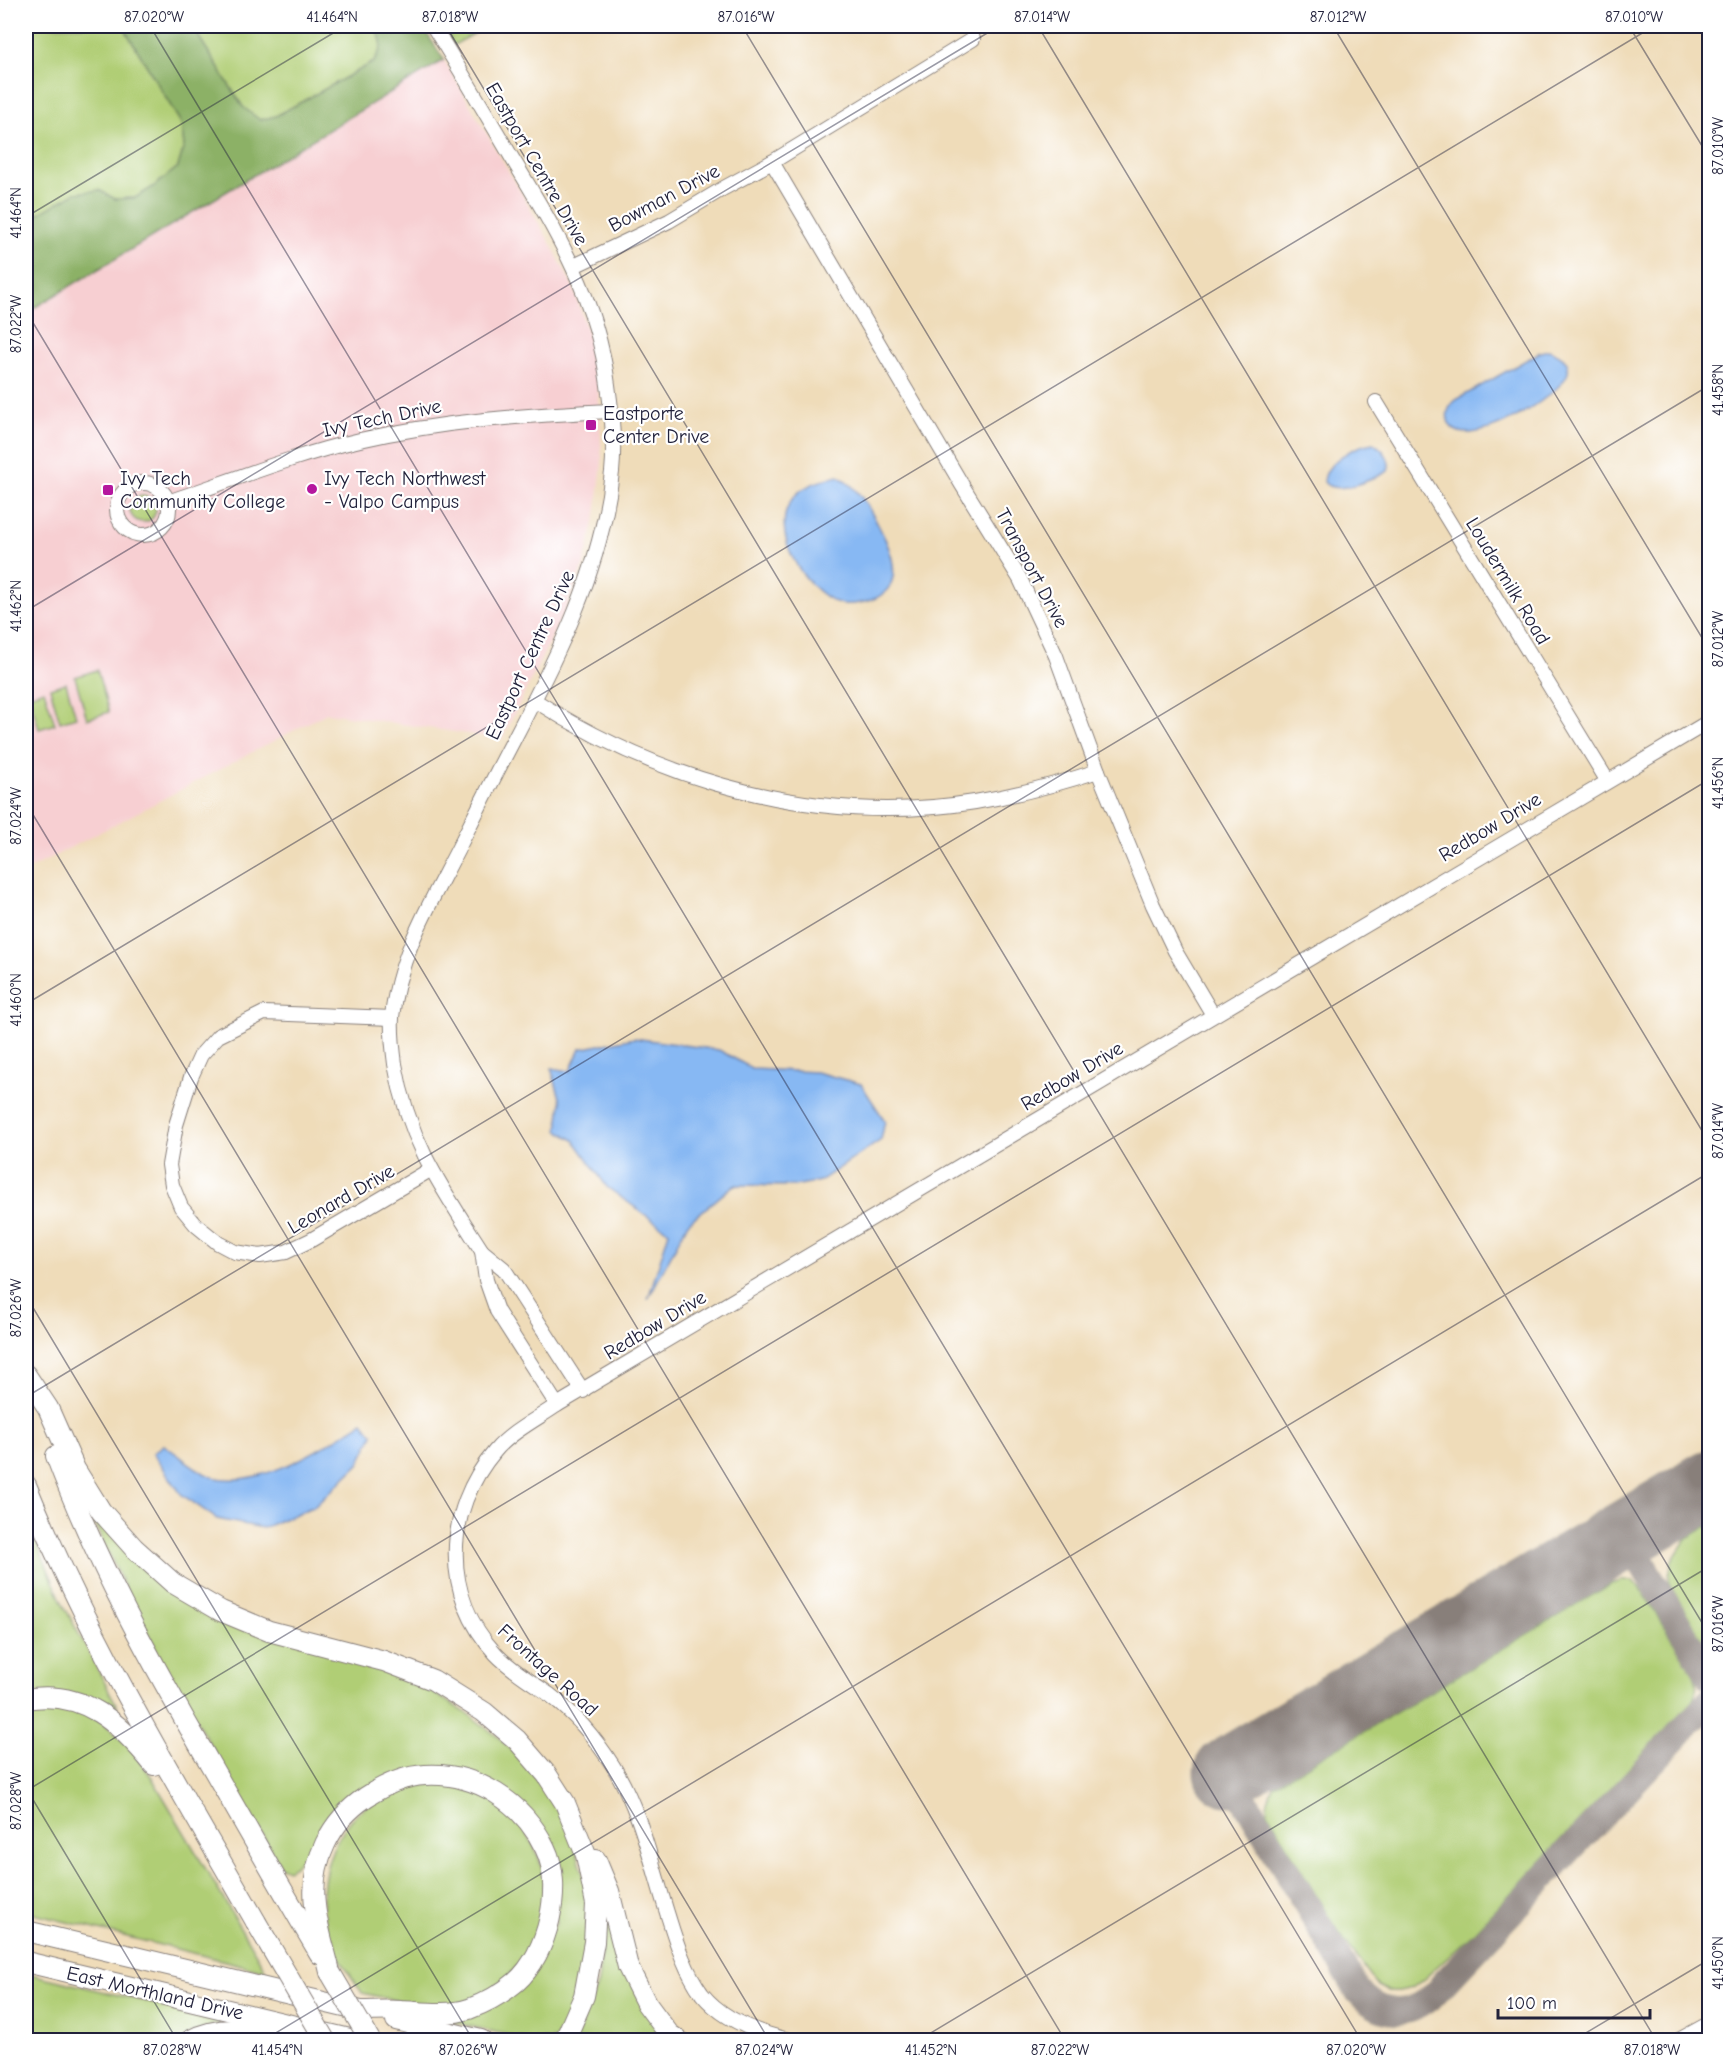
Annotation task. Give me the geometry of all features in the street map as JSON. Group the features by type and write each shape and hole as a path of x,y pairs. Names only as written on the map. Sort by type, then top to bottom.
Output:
{"highway":[{"path":"26,1375 48,1408 75,1469 101,1511 134,1548 173,1583 221,1611 269,1631 384,1661 433,1680 484,1712 517,1740 547,1774 589,1845 609,1891 628,1967 646,2003 669,2034 678,2040"},
{"path":"26,1375 80,1514 128,1618 159,1676 316,1937 330,1972 370,2040"},
{"path":"26,1485 42,1527 129,1701 325,2040"},
{"path":"26,1699 50,1697 82,1703 115,1722 135,1741 199,1823"},
{"path":"316,1937 314,1872 328,1837 349,1808 387,1784 424,1774 465,1778 500,1794 526,1819 546,1848 552,1873 553,1900 548,1927 534,1959 517,1981 468,2009 435,2013 399,2010 360,2011"},
{"path":"565,1803 586,1855 596,1904 594,1942 584,1996 565,2040"},
{"path":"26,1922 66,1941"},
{"path":"26,1931 481,2040"},
{"name":"East Morthland Drive","path":"26,1962 353,2040"},
{"path":"191,2040 216,2032 245,2030 302,2038 353,2040"}],"street":[{"name":"Eastport Centre Drive","path":"433,26 554,228 574,266 590,305 602,350 611,411 612,472 596,553 577,607 534,700 420,923 400,979 392,1018 394,1053 400,1095 430,1170 482,1251 504,1269 583,1391"},
{"name":"Bowman Drive","path":"574,266 669,221 772,162 973,39"},
{"name":"Transport Drive","path":"772,162 962,485 1020,579 1056,656 1098,771 1153,905 1174,951 1213,1015"},
{"name":"Loudermilk Road","path":"1376,402 1607,780"},
{"name":"Ivy Tech Drive","path":"168,502 290,460 361,440 458,423 534,414 611,411"},
{"path":"534,700 583,730 673,771 717,785 785,800 838,807 897,808 973,803 1020,794 1098,771"},
{"name":"Redbow Drive","path":"557,1405 1710,720"},
{"name":"Leonard Drive","path":"392,1018 264,1013 218,1036 201,1055 191,1077 176,1125 169,1165 172,1185 181,1207 218,1243 236,1252 260,1256 286,1252 311,1240 430,1170"},
{"name":"Eastport Centre Drive","path":"482,1251 486,1280 497,1311 557,1405"},
{"name":"Frontage Road","path":"557,1405 497,1449 472,1485 458,1524 454,1554 459,1585 467,1611 480,1634 497,1655 574,1715 613,1766 627,1792 678,1946 688,1971 703,1995 741,2023 764,2034 789,2040"},
{"path":"1679,2040 1710,2023"}],"shaded area":[{"name":"Ivy Tech Northwest - Valpo Campus","path":"444,60 552,246 574,289 590,340 598,383 602,463 596,515 583,567 566,608 502,739 327,713 26,871 26,313"}],"green space":[{"path":"26,26 123,26 181,123 184,146 178,167 135,198 115,199 99,190 26,221"},
{"path":"123,26 192,26 243,107 260,120 276,116 374,62 382,44 374,26 422,26 444,60 26,313 26,221 75,193 99,190 115,199 135,198 178,167 184,146 181,123"},
{"path":"192,26 374,26 382,44 374,62 276,116 260,120 243,107"},
{"path":"442,26 488,26 454,45"},
{"path":"143,496 152,500 156,509 152,518 143,522 134,518 130,509 134,500"},
{"path":"97,670 109,712 87,719 75,677"},
{"path":"66,683 76,717 60,722 50,688"},
{"path":"44,690 55,724 39,729 29,695"},
{"path":"87,1508 142,1567 179,1595 394,1673 427,1689 468,1714 498,1737 527,1765 570,1828 586,1883 588,1957 566,2022 555,2040 529,2040 448,2021 476,2013 557,1923 532,1815 436,1768 327,1824 295,1866 288,1870 281,1867 167,1670"},
{"path":"26,1518 61,1600 117,1706 79,1695 26,1692"},
{"path":"1709,1525 1709,1649 1670,1586 1669,1575 1672,1561 1686,1539"},
{"path":"1631,1581 1639,1587 1692,1670 1696,1686 1692,1702 1474,1932 1426,1977 1412,1988 1399,1991 1388,1991 1378,1986 1332,1923 1268,1813 1267,1803 1273,1786 1611,1584"},
{"path":"48,1703 95,1715 134,1751 266,1971 26,1912 26,1705"},
{"path":"444,1784 471,1791 495,1802 510,1813 526,1833 537,1854 543,1877 544,1900 540,1923 532,1944 519,1964 501,1982 480,1996 463,2003 421,2005 362,1993 336,1951 326,1925 323,1902 324,1880 329,1858 338,1839 366,1806 386,1794 408,1786"},
{"path":"602,1899 667,2040 575,2040 598,1983"},
{"path":"26,1973 219,2019 220,2023 180,2040 26,2040"}],"water":[{"path":"1549,350 1563,358 1568,367 1568,372 1562,382 1550,395 1511,420 1490,429 1471,433 1456,431 1448,420 1448,414 1456,400 1540,352"},
{"path":"1373,443 1386,455 1389,462 1388,471 1365,482 1346,487 1337,488 1324,482 1329,468 1342,456 1349,451"},
{"path":"838,476 854,488 866,504 886,541 893,562 894,572 888,588 873,600 860,603 840,604 813,586 793,558 784,526 786,511 797,493 820,481"},
{"path":"634,1038 719,1050 753,1069 816,1072 861,1084 885,1121 881,1140 820,1181 794,1186 734,1185 688,1223 648,1299 669,1232 607,1187 574,1140 558,1130 561,1101 551,1068 570,1071 580,1049"},
{"path":"363,1422 373,1435 359,1464 315,1506 263,1528 217,1519 181,1494 153,1453 164,1445 210,1476 229,1479 248,1478 290,1464"}],"waterway":[{"path":"26,1878 28,1886"}],"taxiway":[{"path":"1625,1535 1710,1677"},
{"path":"1228,1772 1358,1991 1374,2005 1383,2009 1401,2011 1411,2009 1429,1999 1710,1701"}],"runway":[{"path":"1228,1772 1710,1484"}],"place":[{"name":"Eastporte Center Drive","path":"591,425"},
{"name":"Ivy Tech Northwest - Valpo Campus","path":"312,489"},
{"name":"Ivy Tech Community College","path":"108,490"}]}
